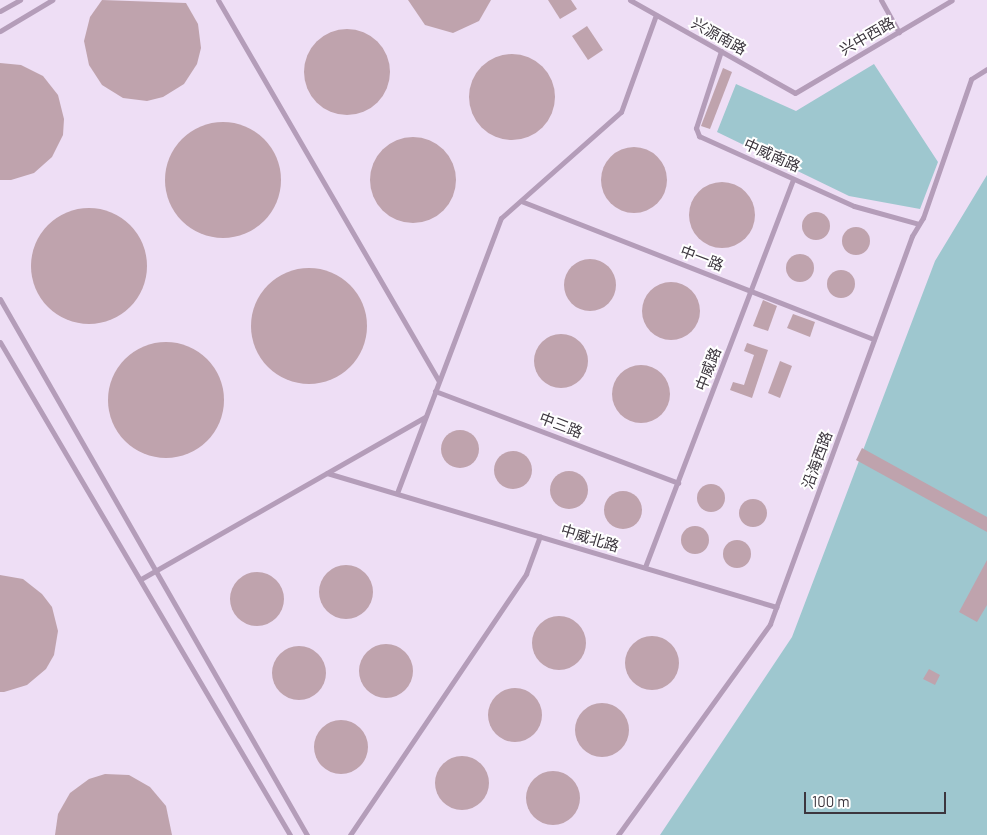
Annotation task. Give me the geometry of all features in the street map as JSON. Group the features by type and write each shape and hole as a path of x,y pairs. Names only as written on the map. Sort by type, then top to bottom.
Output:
{"lane":[{"path":"0,11 20,0"},
{"path":"0,31 52,0"},
{"path":"218,0 438,381"},
{"name":"兴源南路","path":"630,0 795,93"},
{"path":"881,0 899,32"},
{"name":"兴中西路","path":"795,93 952,0"},
{"path":"397,493 493,234 501,218 621,112 656,15"},
{"name":"中威南路","path":"721,51 696,128 699,136 854,206 919,224"},
{"name":"沿海西路","path":"618,835 770,624 874,340 919,224 970,79 987,69"},
{"name":"中威路","path":"645,567 793,179"},
{"name":"中一路","path":"521,201 874,340"},
{"path":"0,299 158,570 307,835"},
{"path":"0,342 290,835"},
{"name":"中三路","path":"435,390 678,483"},
{"path":"141,579 425,417"},
{"name":"中威北路","path":"327,473 776,607"},
{"path":"350,835 526,574 540,536"}],"shaded area":[{"path":"874,64 938,162 920,209 849,196 717,132 736,84 796,111"},
{"path":"987,175 987,835 660,835 792,637 935,261"}],"building":[{"path":"102,0 186,3 198,24 201,48 197,64 184,84 163,97 147,101 123,98 102,85 89,65 84,41 90,17"},
{"path":"408,0 491,0 479,21 453,33 425,25"},
{"path":"548,0 571,0 577,9 560,19"},
{"path":"587,26 603,50 588,60 572,36"},
{"path":"347,29 363,33 377,42 386,56 390,72 386,88 377,102 363,111 347,115 331,111 317,102 308,88 304,72 308,56 317,42 331,33"},
{"path":"512,54 528,58 542,67 551,81 555,97 551,113 542,127 528,136 512,140 496,136 482,127 473,113 469,97 473,81 482,67 496,58"},
{"path":"0,63 21,65 43,76 58,95 64,119 63,135 52,157 34,173 11,180 0,180"},
{"path":"723,68 732,72 710,129 701,126"},
{"path":"223,122 245,126 255,131 264,139 272,148 277,158 281,180 277,202 272,212 264,221 255,229 245,234 223,238 201,234 191,229 182,221 174,212 169,202 165,180 169,158 174,148 182,139 191,131 201,126"},
{"path":"413,137 429,141 443,150 452,164 456,180 452,196 443,210 429,219 413,223 397,219 383,210 374,196 370,180 374,164 383,150 397,141"},
{"path":"634,147 647,149 662,162 665,167 667,180 665,193 652,208 647,211 634,213 621,211 606,198 603,193 601,180 603,167 616,152 621,149"},
{"path":"722,182 735,184 750,197 753,202 755,215 753,228 740,243 735,246 722,248 709,246 694,233 691,228 689,215 691,202 704,187 709,184"},
{"path":"89,208 111,212 121,217 130,225 138,234 143,244 147,266 143,288 138,298 130,307 121,315 111,320 89,324 67,320 57,315 48,307 40,298 35,288 31,266 35,244 40,234 48,225 57,217 67,212"},
{"path":"816,212 826,216 830,226 826,236 816,240 806,236 802,226 806,216"},
{"path":"856,227 866,231 870,241 866,251 856,255 846,251 842,241 846,231"},
{"path":"800,254 810,258 814,268 810,278 800,282 790,278 786,268 790,258"},
{"path":"590,259 604,263 612,271 616,285 612,299 604,307 590,311 576,307 568,299 564,285 568,271 576,263"},
{"path":"309,268 331,272 341,277 350,285 358,294 363,304 367,326 363,348 358,358 350,367 341,375 331,380 309,384 287,380 277,375 268,367 260,358 255,348 251,326 255,304 260,294 268,285 277,277 287,272"},
{"path":"841,270 851,274 855,284 851,294 841,298 831,294 827,284 831,274"},
{"path":"671,282 682,284 695,295 700,311 698,322 687,335 671,340 660,338 647,327 642,311 644,300 655,287"},
{"path":"763,300 777,306 768,331 753,326"},
{"path":"793,314 815,322 810,337 787,328"},
{"path":"561,334 571,336 580,342 586,351 588,361 586,371 580,380 571,386 561,388 551,386 542,380 536,371 534,361 536,351 542,342 551,336"},
{"path":"166,342 188,346 198,351 207,359 215,368 220,378 224,400 220,422 215,432 207,441 198,449 188,454 166,458 144,454 134,449 125,441 117,432 112,422 108,400 112,378 117,368 125,359 134,351 144,346"},
{"path":"747,343 768,350 752,398 730,390 733,382 744,385 754,355 744,351"},
{"path":"780,361 792,366 780,398 768,393"},
{"path":"635,365 647,365 662,373 670,388 670,400 662,415 647,423 635,423 620,415 612,400 612,388 620,373"},
{"path":"460,430 473,436 479,449 473,462 460,468 447,462 441,449 447,436"},
{"path":"862,448 987,517 987,532 856,460"},
{"path":"513,451 526,457 532,470 526,483 513,489 500,483 494,470 500,457"},
{"path":"569,471 582,477 588,490 582,503 569,509 556,503 550,490 556,477"},
{"path":"711,484 721,488 725,498 721,508 711,512 701,508 697,498 701,488"},
{"path":"623,491 636,497 642,510 636,523 623,529 610,523 604,510 610,497"},
{"path":"753,499 763,503 767,513 763,523 753,527 743,523 739,513 743,503"},
{"path":"695,526 705,530 709,540 705,550 695,554 685,550 681,540 685,530"},
{"path":"737,540 747,544 751,554 747,564 737,568 727,564 723,554 727,544"},
{"path":"987,560 987,605 977,622 959,612"},
{"path":"346,565 356,567 365,573 371,582 373,592 371,602 365,611 356,617 346,619 336,617 327,611 321,602 319,592 321,582 327,573 336,567"},
{"path":"257,572 267,574 276,580 282,589 284,599 282,609 276,618 267,624 257,626 247,624 238,618 232,609 230,599 232,589 238,580 247,574"},
{"path":"0,575 23,579 42,594 52,607 58,631 54,655 46,669 27,685 4,692 0,692"},
{"path":"559,616 569,618 578,624 584,633 586,643 584,653 578,662 569,668 559,670 549,668 540,662 534,653 532,643 534,633 540,624 549,618"},
{"path":"652,636 662,638 671,644 677,653 679,663 677,673 671,682 662,688 652,690 642,688 633,682 627,673 625,663 627,653 633,644 642,638"},
{"path":"386,644 396,646 405,652 411,661 413,671 411,681 405,690 396,696 386,698 376,696 367,690 361,681 359,671 361,661 367,652 376,646"},
{"path":"299,646 309,648 318,654 324,663 326,673 324,683 318,692 309,698 299,700 289,698 280,692 274,683 272,673 274,663 280,654 289,648"},
{"path":"929,669 940,675 935,685 923,679"},
{"path":"515,688 525,690 534,696 540,705 542,715 540,725 534,734 525,740 515,742 505,740 496,734 490,725 488,715 490,705 496,696 505,690"},
{"path":"602,703 612,705 621,711 627,720 629,730 627,740 621,749 612,755 602,757 592,755 583,749 577,740 575,730 577,720 583,711 592,705"},
{"path":"341,720 351,722 360,728 366,737 368,747 366,757 360,766 351,772 341,774 331,772 322,766 316,757 314,747 316,737 322,728 331,722"},
{"path":"462,756 472,758 481,764 487,773 489,783 487,793 481,802 472,808 462,810 452,808 443,802 437,793 435,783 437,773 443,764 452,758"},
{"path":"553,771 563,773 572,779 578,788 580,798 578,808 572,817 563,823 553,825 543,823 534,817 528,808 526,798 528,788 534,779 543,773"},
{"path":"105,774 129,775 150,787 166,806 172,835 55,835 58,814 70,793 89,779"}]}
